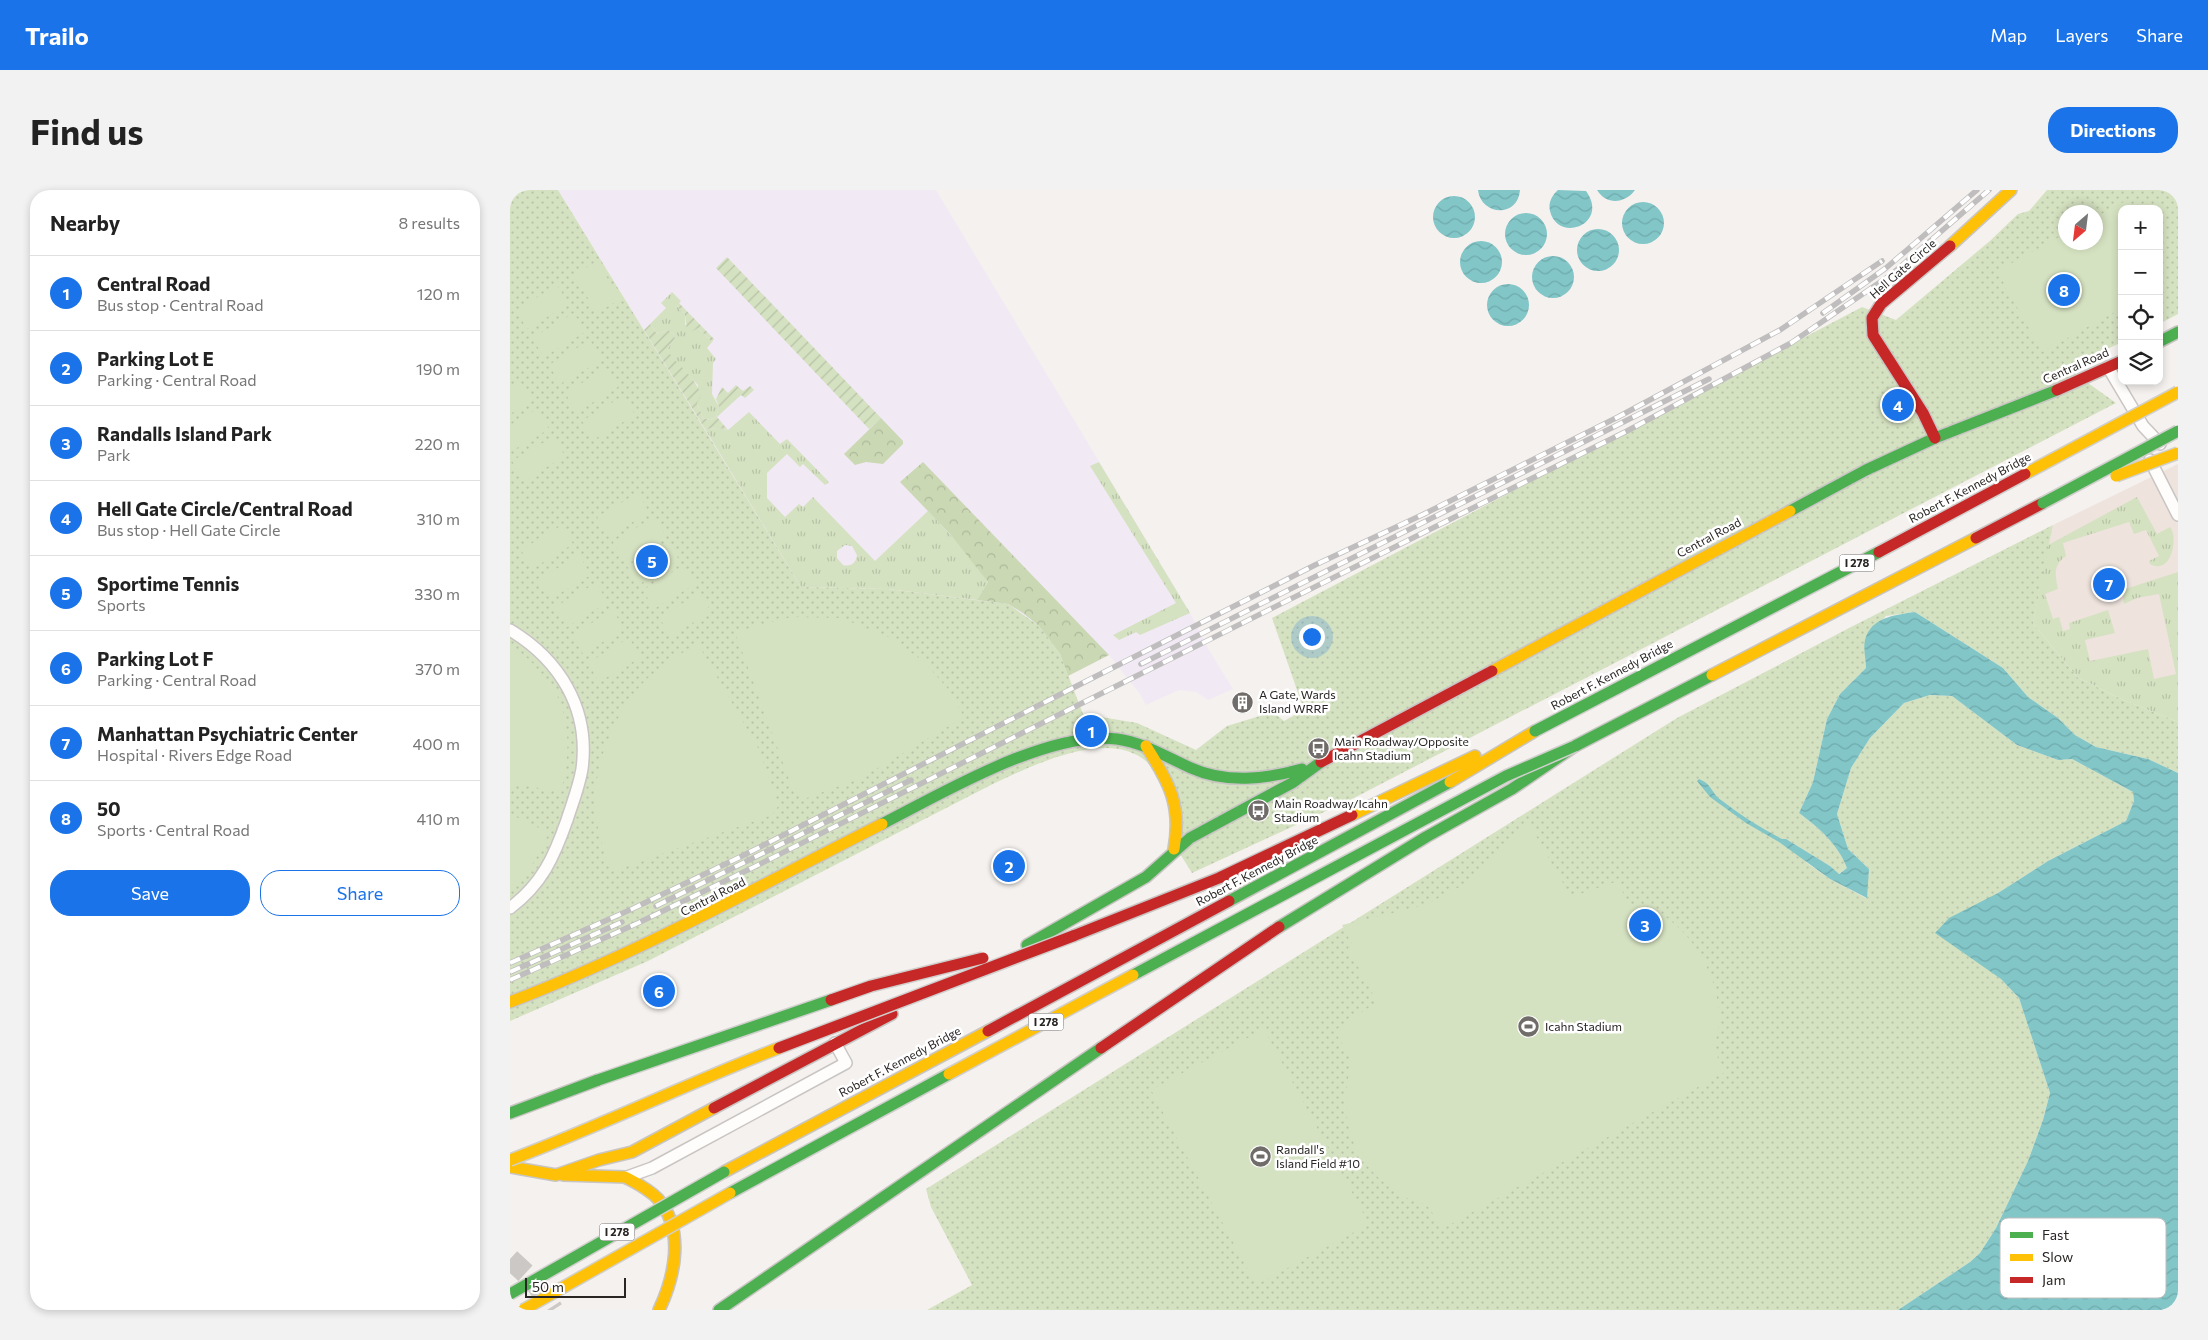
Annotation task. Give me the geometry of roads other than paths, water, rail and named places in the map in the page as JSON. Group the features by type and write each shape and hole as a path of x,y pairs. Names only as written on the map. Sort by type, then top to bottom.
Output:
{"main road":[{"name":"Hell Gate Circle","path":"1936,438 1923,413 1873,335 1872,318 1882,304 1973,227 2011,190"},
{"path":"2163,340 2178,332"},
{"name":"Central Road","path":"556,1175 600,1160 632,1152 835,1043 1048,934 1146,877 1161,865 1174,849 1237,812 1292,783 1320,763 1786,511 1866,470 1936,438 2048,394 2118,363"},
{"name":"Robert F. Kennedy Bridge","path":"510,1294 724,1172 1444,786 1535,731 1931,524 2178,392"},
{"name":"I 278","path":"523,1310 678,1221 1308,880 1506,776 1576,746 2178,431"},
{"path":"2043,503 2178,453"},
{"path":"510,1160 545,1147 724,1068 1073,936 1227,875 1342,821 1436,771 1535,731"},
{"name":"Central Road","path":"510,1002 609,961 686,926 872,828 1026,754 1062,744 1100,737 1130,740 1195,770 1243,779 1282,776 1320,763"},
{"path":"1146,746 1166,776 1175,796 1178,819 1174,849"},
{"path":"719,1310 1264,936 1426,837 1512,789 1576,746"},
{"path":"510,1113 598,1080 871,986 1073,936"},
{"name":"Central Road","path":"510,1167 556,1175 625,1177"},
{"path":"625,1177 647,1189 659,1200 669,1216 672,1226 674,1247 672,1267 665,1299 659,1310"}],"street":[{"path":"2108,367 2143,426 2178,464"},
{"path":"2143,426 2151,465 2178,515 2178,522"},
{"path":"510,630 546,656 567,686 581,727 583,758 579,784 550,863 536,885 510,908"},
{"name":"Central Road","path":"625,1177 652,1168 846,1063 835,1043"}],"water":[{"path":"1478,190 1520,190 1518,199 1513,205 1507,209 1499,210 1492,209 1486,205 1481,199"},
{"path":"1558,190 1586,191 1592,203 1592,213 1587,221 1580,226 1571,228 1562,226 1555,221 1550,211 1550,202"},
{"path":"1597,190 1635,190 1626,198 1616,201 1605,198"},
{"path":"1458,196 1466,199 1472,205 1475,217 1472,229 1466,235 1450,238 1442,235 1436,229 1433,213 1436,205 1442,199"},
{"path":"1647,202 1655,205 1661,211 1664,223 1661,235 1655,241 1639,244 1631,241 1625,235 1622,219 1625,211 1631,205"},
{"path":"1530,213 1538,216 1544,222 1547,234 1544,246 1538,252 1522,255 1514,252 1508,246 1505,230 1508,222 1514,216"},
{"path":"1602,229 1610,232 1616,238 1619,250 1616,262 1610,268 1594,271 1586,268 1580,262 1577,246 1580,238 1586,232"},
{"path":"1485,241 1493,244 1499,250 1502,262 1499,274 1493,280 1477,283 1469,280 1463,274 1460,258 1463,250 1469,244"},
{"path":"1557,256 1565,259 1571,265 1574,277 1571,289 1565,295 1549,298 1541,295 1535,289 1532,273 1535,265 1541,259"},
{"path":"1512,284 1520,287 1526,293 1529,305 1526,317 1520,323 1504,326 1496,323 1490,317 1487,301 1490,293 1496,287"},
{"path":"1915,612 2003,668 2028,697 2058,718 2075,735 2096,747 2148,759 2178,773 2178,1310 1898,1310 1970,1262 1980,1253 2000,1220 2000,1298 2166,1298 2166,1218 2001,1218 2028,1161 2043,1120 2050,1093 2019,998 2001,979 1935,933 1949,918 1998,893 2048,861 2126,821 2134,801 2133,792 2072,759 2058,760 2017,745 1952,696 1930,695 1904,703 1870,738 1851,768 1837,814 1848,849 1869,869 1867,898 1830,879 1779,842 1746,823 1710,797 1697,781 1699,779 1707,784 1728,806 1758,826 1782,839 1786,839 1830,866 1839,874 1847,868 1839,851 1833,844 1821,831 1799,813 1813,782 1827,719 1840,694 1866,668 1864,643 1868,632 1885,618"}],"tunnel":[{"path":"510,1259 535,1282 553,1310"}],"railway":[{"path":"1823,313 1886,268 1977,190"},
{"path":"510,980 638,923 754,867 1627,431 1791,343 1892,274 1989,190"},
{"path":"510,963 632,909 740,857 1315,565 1424,514 1618,417 1780,330 1882,261"},
{"path":"1141,664 1709,379"},
{"path":"656,906 911,780"},
{"path":"510,972 622,922"}],"place":[{"name":"50","path":"2064,290"},
{"name":"Hell Gate Circle/Central Road","path":"1898,405"},
{"name":"Sportime Tennis","path":"652,561"},
{"name":"Manhattan Psychiatric Center","path":"2109,584"},
{"name":"A Gate, Wards Island WRRF","path":"1243,702"},
{"name":"Central Road","path":"1091,731"},
{"name":"Main Roadway/Opposite Icahn Stadium","path":"1318,749"},
{"name":"Main Roadway/Icahn Stadium","path":"1258,811"},
{"name":"Parking Lot E","path":"1009,866"},
{"name":"Randalls Island Park","path":"1645,925"},
{"name":"Parking Lot F","path":"659,991"},
{"name":"Icahn Stadium","path":"1529,1027"},
{"name":"Randall's Island Field #10","path":"1260,1157"}]}
